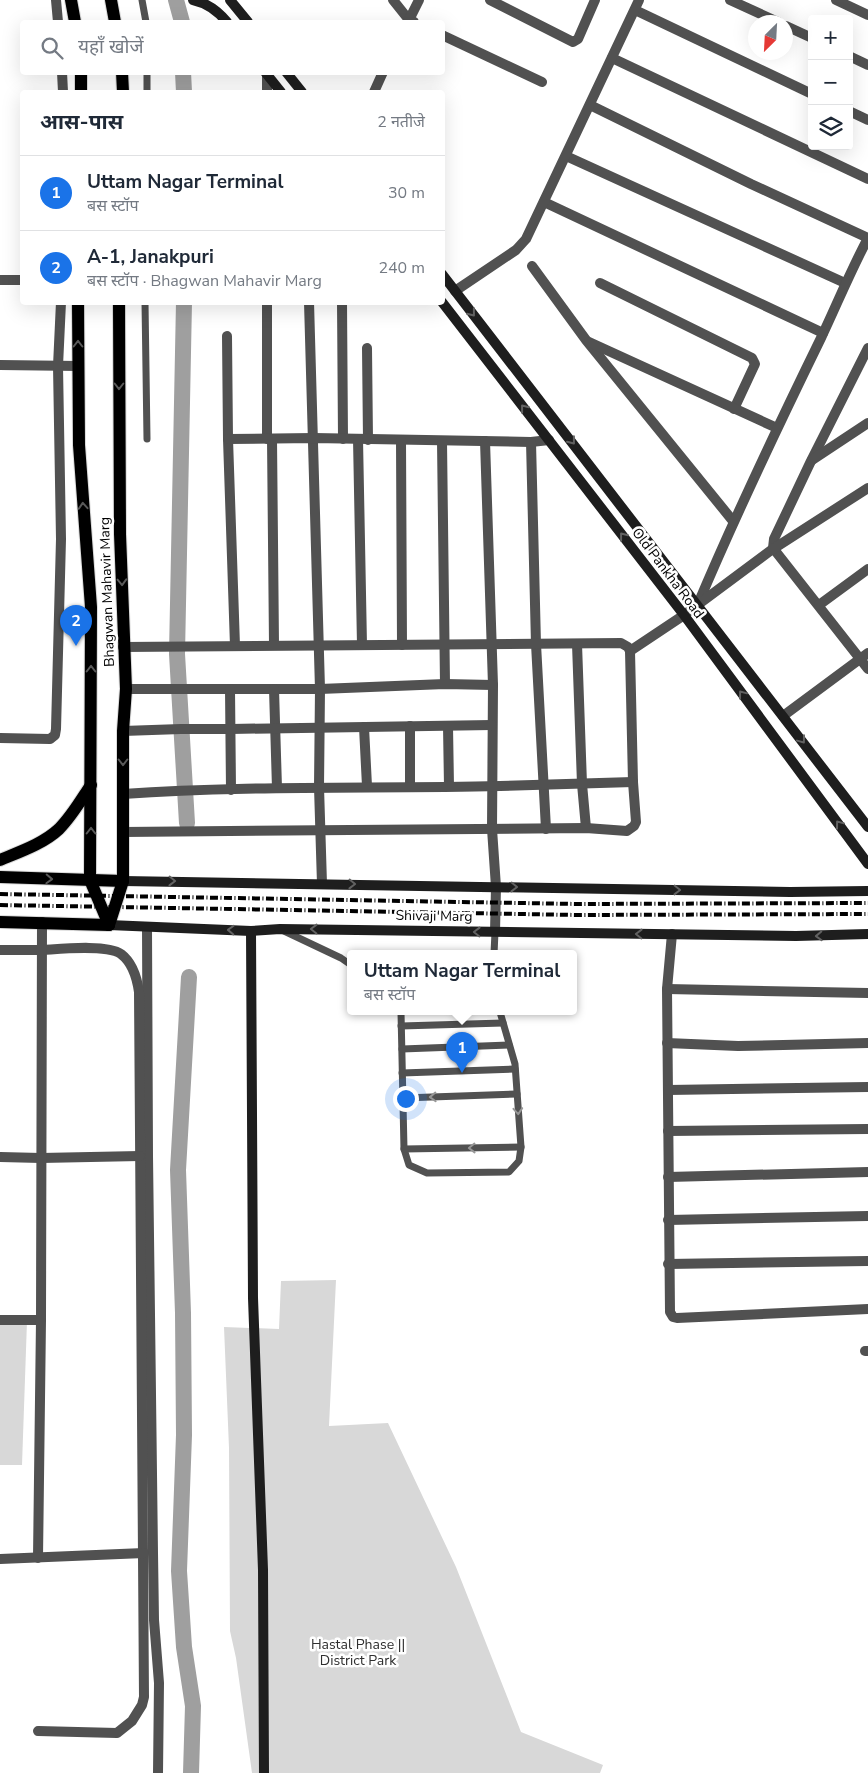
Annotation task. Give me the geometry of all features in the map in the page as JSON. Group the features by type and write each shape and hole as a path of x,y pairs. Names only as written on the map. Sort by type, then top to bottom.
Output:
{"main road":[{"path":"71,0 75,20"},
{"path":"111,0 114,20"},
{"path":"81,75 81,90"},
{"path":"122,75 123,90"},
{"name":"Bhagwan Mahavir Marg","path":"78,305 79,445 90,607 90,880"},
{"name":"Bhagwan Mahavir Marg","path":"109,925 123,880 123,731 126,689 120,524 119,305"},
{"path":"0,860 39,842 57,831 71,816 91,785"},
{"path":"0,877 123,880"},
{"path":"90,880 109,925"},
{"name":"Shivaji Marg","path":"0,922 109,925"}],"street":[{"path":"56,0 58,20"},
{"path":"230,0 246,20"},
{"path":"393,0 409,20"},
{"path":"412,20 419,0"},
{"path":"490,0 573,42 578,39 595,0"},
{"path":"455,291 521,246 544,202 639,0"},
{"path":"730,0 763,15"},
{"path":"836,0 868,15"},
{"path":"197,1 220,14 225,20"},
{"path":"635,10 808,92"},
{"path":"793,29 808,36"},
{"path":"445,37 542,82"},
{"path":"612,58 868,179"},
{"path":"853,58 868,65"},
{"path":"62,75 63,90"},
{"path":"266,75 267,90"},
{"path":"268,75 279,90"},
{"path":"288,75 300,90"},
{"path":"375,90 382,75"},
{"path":"590,105 743,180 868,238 844,284 823,333 733,521 698,604"},
{"path":"853,114 868,120"},
{"path":"566,156 844,284"},
{"path":"544,202 823,333"},
{"path":"532,266 586,340 733,521"},
{"name":"Old Pankha Road","path":"445,278 868,827"},
{"path":"0,280 20,280"},
{"path":"600,283 752,358 755,364 734,409"},
{"path":"0,738 50,739 55,735 56,729 61,539 58,366 61,305"},
{"path":"267,305 274,645"},
{"path":"309,305 320,688 319,787 322,884"},
{"path":"342,305 344,439"},
{"name":"Old Pankha Road","path":"444,305 684,615 868,864"},
{"path":"227,336 228,439 235,646"},
{"path":"586,340 777,428"},
{"path":"362,645 363,440 367,348"},
{"path":"868,348 811,461 774,539 773,548 864,656 868,669"},
{"path":"0,365 78,366"},
{"path":"811,461 868,423"},
{"path":"228,439 314,438 531,442 549,440"},
{"path":"401,440 402,644"},
{"path":"442,441 445,684"},
{"path":"485,441 493,685 492,829 496,887 495,932"},
{"path":"531,442 536,644 546,829"},
{"path":"630,652 684,615 773,548 868,488"},
{"path":"820,605 868,569"},
{"path":"123,647 621,643 628,647 630,652 633,782 636,822 631,829 123,832"},
{"path":"578,644 582,784 586,828"},
{"path":"784,716 864,656"},
{"path":"126,689 274,689 445,684 493,685"},
{"path":"230,689 231,790"},
{"path":"274,689 277,788"},
{"path":"410,726 410,786"},
{"path":"448,726 449,786"},
{"path":"123,731 492,726"},
{"path":"364,727 367,786"},
{"path":"123,794 185,790 633,782"},
{"path":"123,880 790,892 868,890"},
{"path":"38,1558 41,1320 42,922"},
{"name":"Shivaji Marg","path":"109,925 251,931 280,929 796,936 868,934"},
{"path":"147,927 154,1620 159,1683 158,1773"},
{"path":"251,931 253,1298 263,1570 264,1773"},
{"path":"672,934 667,990 667,1043 668,1264 669,1308 673,1317 868,1309"},
{"path":"0,950 84,948 113,951 121,954 132,967 140,999 144,1698 142,1706 132,1721 117,1733 38,1731"},
{"path":"667,990 868,993"},
{"path":"667,1043 738,1046 868,1043"},
{"path":"668,1090 868,1087"},
{"path":"668,1132 868,1128"},
{"path":"0,1157 140,1156"},
{"path":"668,1177 868,1172"},
{"path":"668,1220 868,1216"},
{"path":"668,1264 868,1261"},
{"path":"0,1320 41,1320"},
{"path":"0,1559 144,1553"}],"lane":[{"path":"142,0 146,20"},
{"path":"147,75 147,90"},
{"path":"145,305 146,439"},
{"path":"280,929 347,962"},
{"path":"494,950 495,932"},
{"path":"401,1015 404,1149 409,1165 427,1173 509,1172 519,1161 520,1147 515,1069 501,1015"},
{"path":"401,1026 503,1023"},
{"path":"402,1049 509,1045"},
{"path":"402,1073 515,1069"},
{"path":"403,1098 517,1094"},
{"path":"404,1149 520,1147"}],"green space":[{"name":"Hastal Phase || District Park","path":"336,1280 329,1426 388,1423 456,1567 521,1732 603,1765 600,1773 252,1773 236,1658 230,1631 229,1448 224,1327 279,1329 281,1281"},
{"path":"0,1321 27,1321 22,1465 0,1465"}],"waterway":[{"path":"176,0 181,20"},
{"path":"183,75 184,90"},
{"path":"184,305 177,654 187,823"},
{"path":"189,977 178,1170 183,1313 184,1435 179,1571 184,1647 193,1706 191,1773"}],"railway":[{"path":"0,894 578,904 868,903"},
{"path":"0,905 578,915 868,914"}],"place":[{"name":"A-1, Janakpuri","path":"76,646"},
{"name":"Uttam Nagar Terminal","path":"462,1073"}]}
